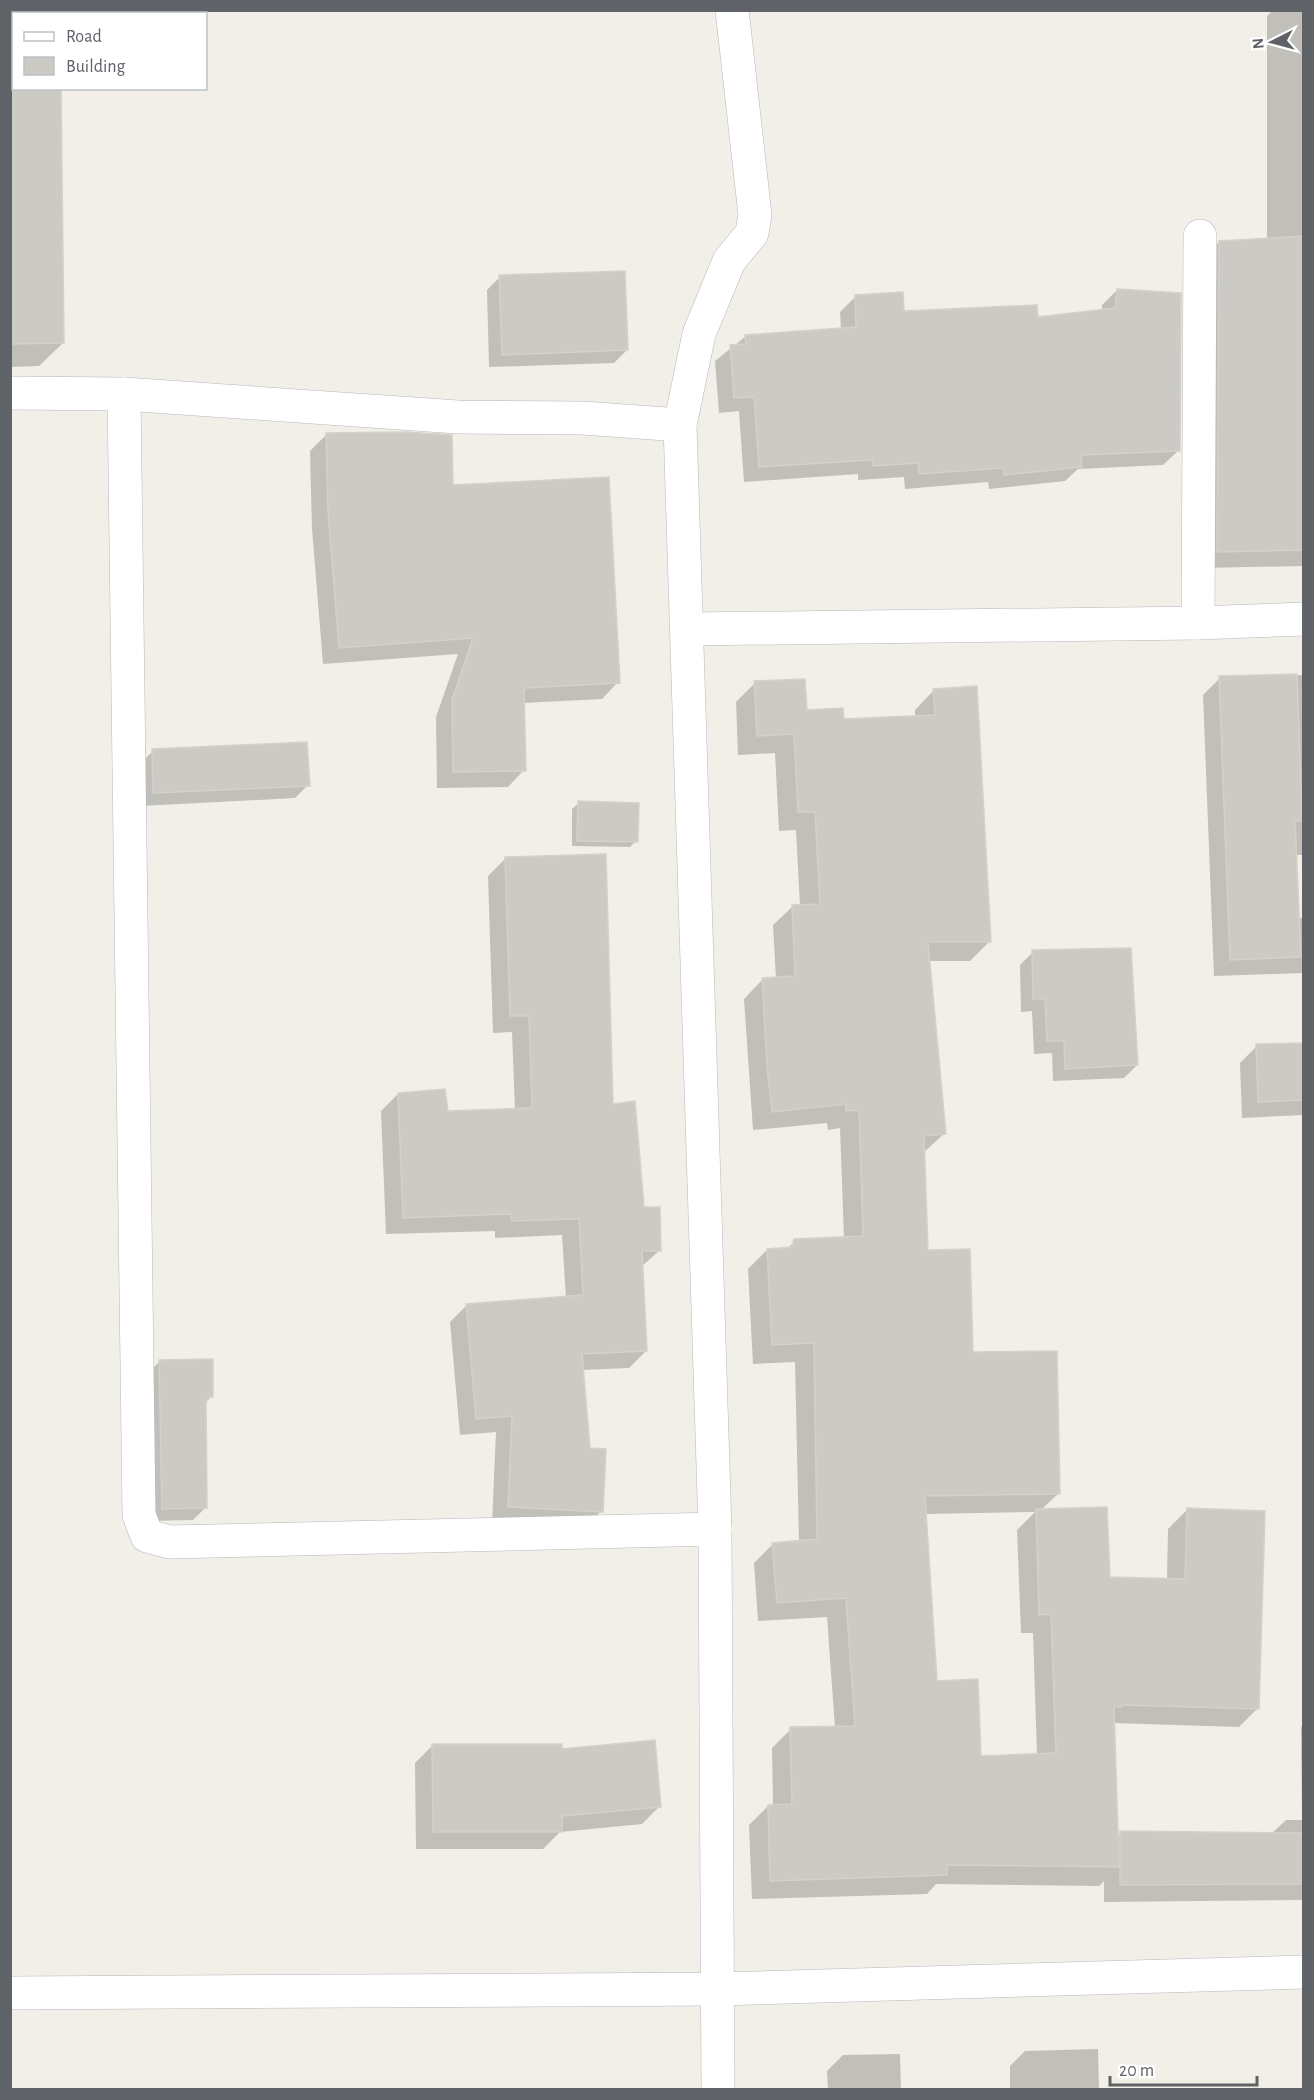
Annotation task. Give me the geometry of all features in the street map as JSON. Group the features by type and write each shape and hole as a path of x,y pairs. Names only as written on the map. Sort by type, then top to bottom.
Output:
{"street":[{"path":"718,2090 715,1529 680,425 699,334 729,261 752,233 755,215 732,10"},
{"path":"1198,623 1200,236"},
{"path":"10,393 124,394 458,417 583,418 680,425"},
{"path":"124,394 139,1515 147,1536 171,1542 715,1529"},
{"path":"688,629 1198,623 1304,618"},
{"path":"10,1993 717,1989 1304,1972"}],"building":[{"path":"10,88 12,90 61,90 64,343 10,344"},
{"path":"1304,236 1304,550 1217,552 1219,241"},
{"path":"625,271 628,350 502,355 499,275"},
{"path":"1117,289 1181,293 1180,451 1081,455 1082,467 1004,475 1003,468 919,474 918,463 873,466 872,460 759,467 754,397 734,398 730,345 746,344 745,335 856,327 855,295 903,292 904,311 1037,305 1038,317 1115,308"},
{"path":"405,432 452,435 453,485 609,477 620,683 524,688 526,771 453,772 452,700 473,638 339,648 328,511 326,433"},
{"path":"1297,674 1302,821 1295,821 1301,957 1230,960 1219,676"},
{"path":"805,679 807,710 843,708 844,719 935,715 933,689 977,686 991,942 928,942 946,1134 924,1136 928,1250 970,1249 973,1352 1057,1351 1060,1494 925,1496 937,1681 978,1679 981,1756 1056,1753 1051,1614 1039,1615 1036,1509 1107,1507 1110,1577 1185,1579 1187,1508 1265,1511 1259,1709 1121,1705 1121,1707 1114,1707 1119,1867 947,1865 947,1875 770,1881 768,1805 792,1804 790,1727 855,1726 846,1598 777,1603 772,1543 817,1539 814,1343 772,1345 767,1249 792,1247 794,1239 863,1236 859,1110 846,1111 846,1104 772,1112 767,1066 762,978 795,976 792,905 820,904 815,812 798,812 794,734 757,736 754,681"},
{"path":"307,742 310,786 153,793 152,749"},
{"path":"578,801 639,803 638,842 577,841"},
{"path":"606,854 613,1104 635,1101 644,1207 660,1207 661,1251 642,1251 647,1351 582,1354 590,1448 606,1449 603,1512 508,1507 512,1416 476,1419 466,1304 583,1295 579,1219 512,1221 511,1214 403,1218 398,1093 445,1089 448,1111 532,1108 529,1016 510,1016 505,857"},
{"path":"1131,948 1138,1065 1065,1069 1064,1041 1047,1041 1045,999 1033,999 1032,950"},
{"path":"1304,1043 1304,1100 1258,1102 1256,1044"},
{"path":"213,1359 213,1397 206,1397 207,1508 162,1509 159,1360"},
{"path":"655,1740 661,1807 562,1816 562,1832 433,1832 432,1744 562,1744 562,1749"},
{"path":"1120,1831 1304,1833 1304,1884 1120,1885"}]}
